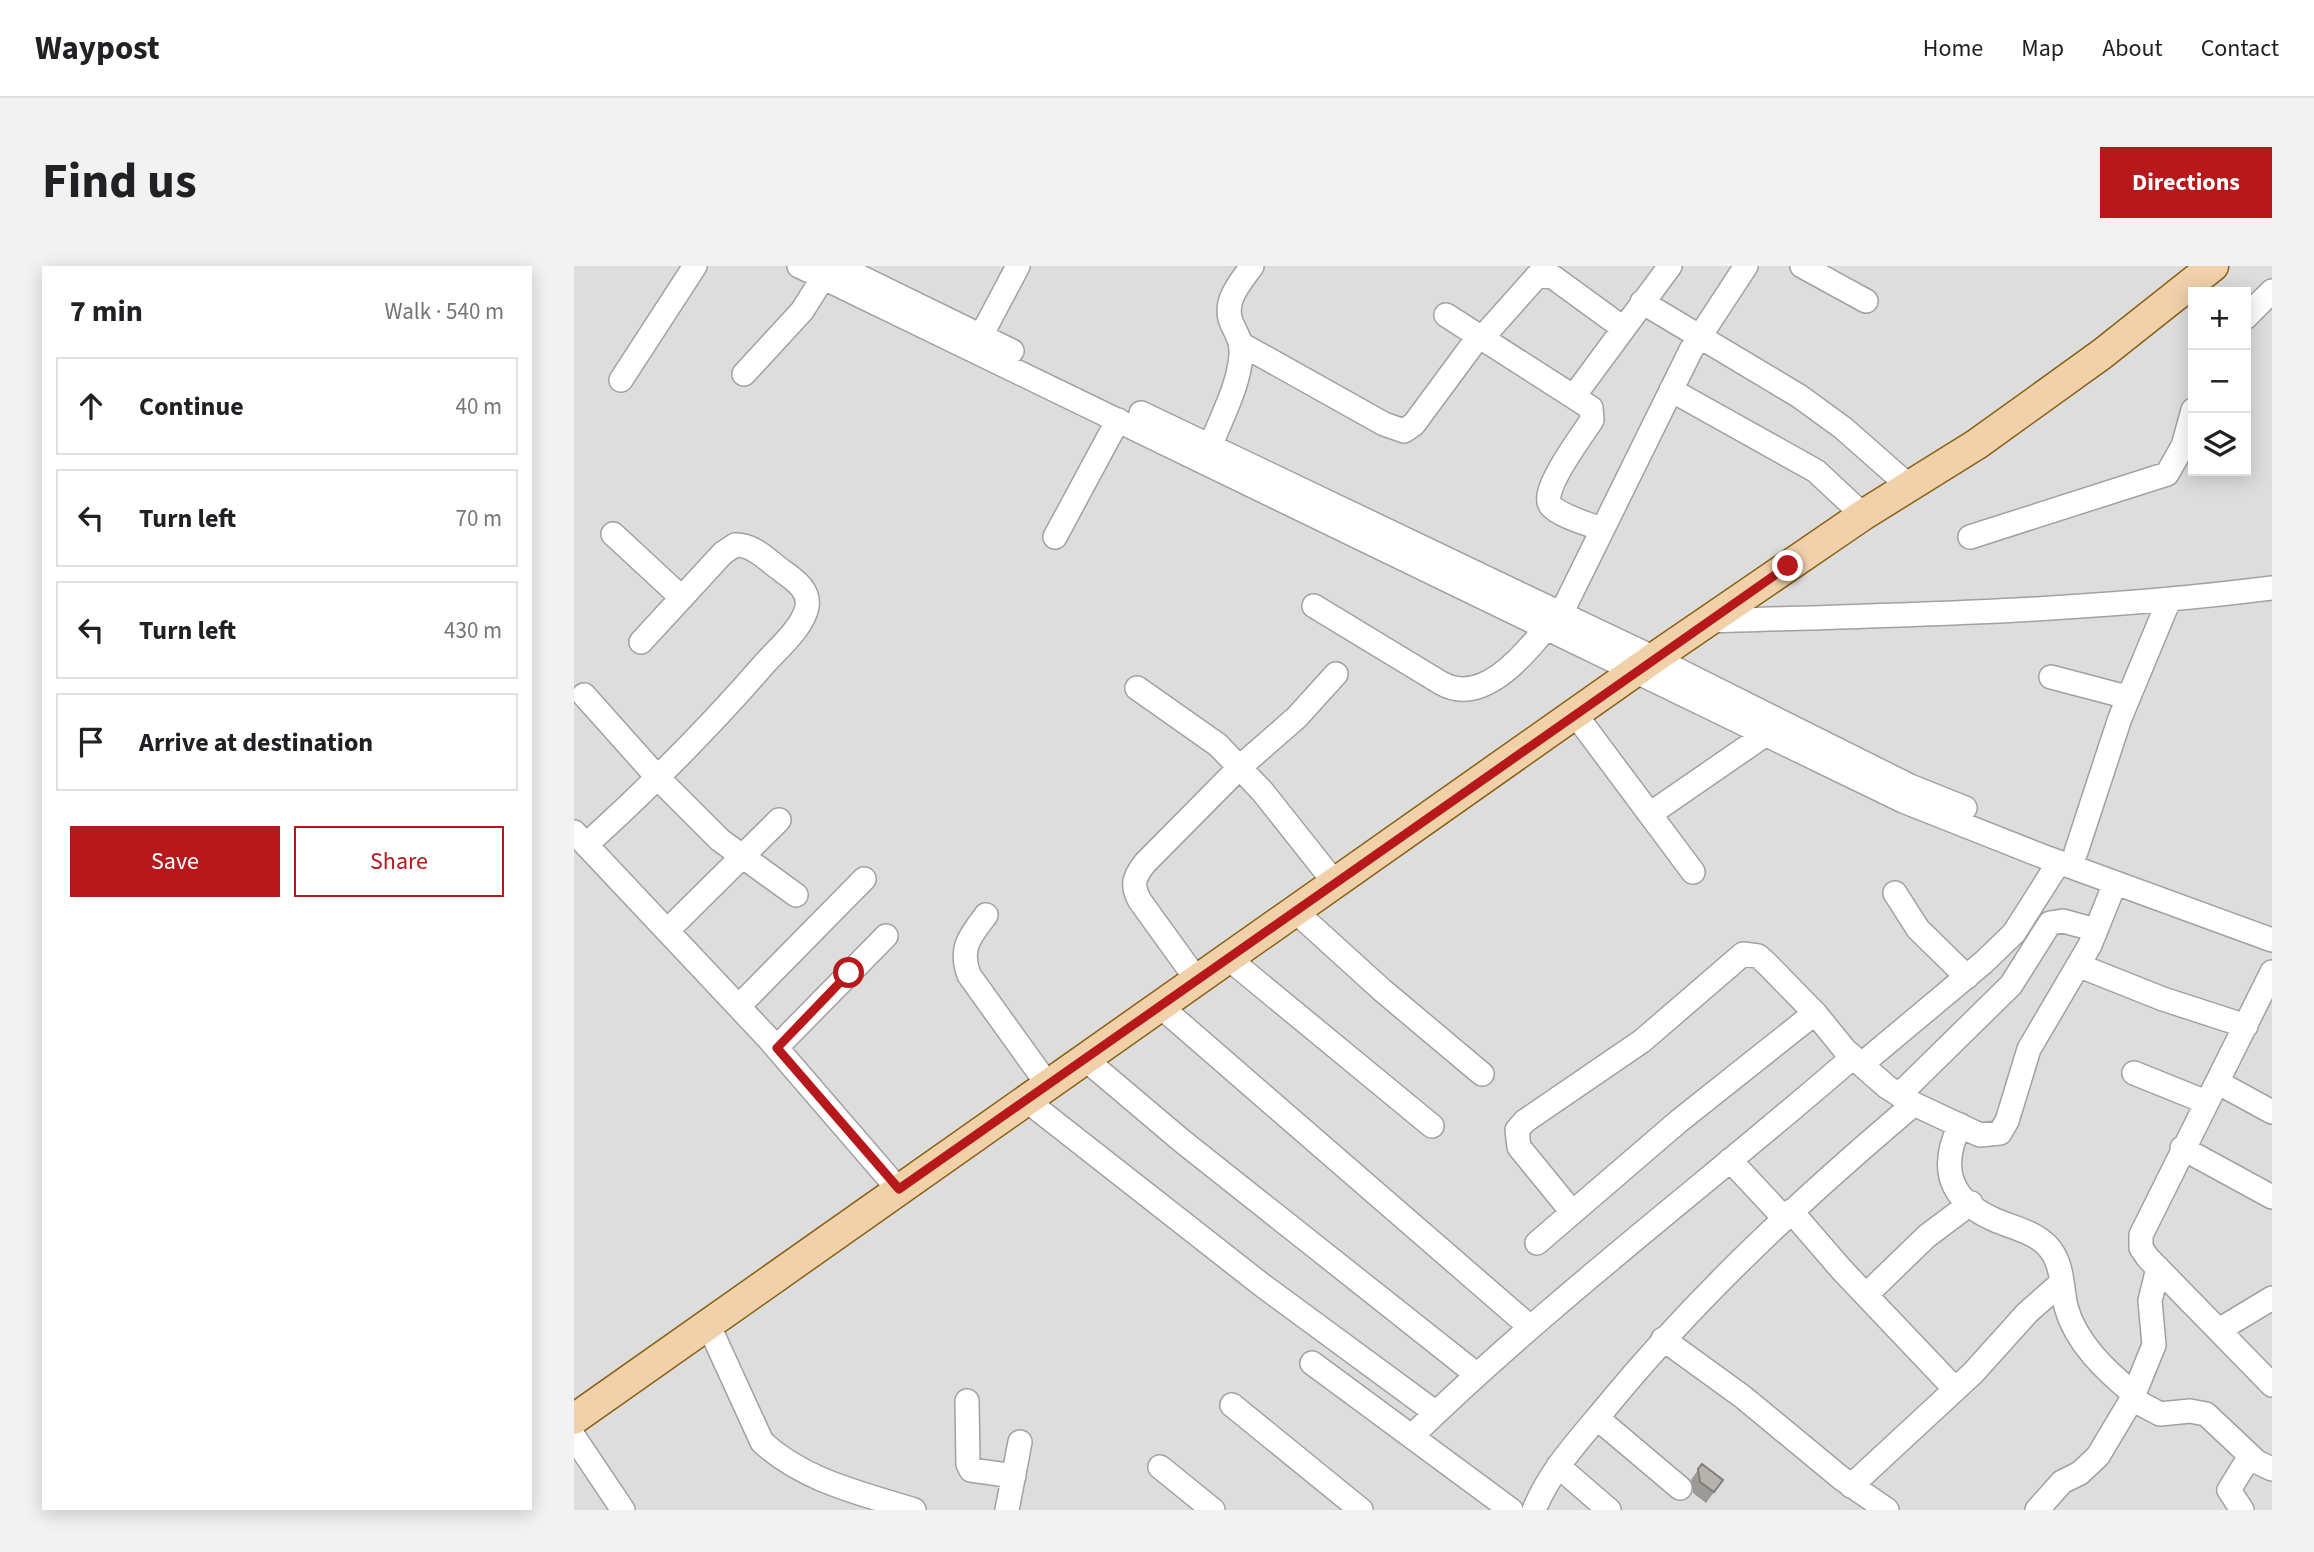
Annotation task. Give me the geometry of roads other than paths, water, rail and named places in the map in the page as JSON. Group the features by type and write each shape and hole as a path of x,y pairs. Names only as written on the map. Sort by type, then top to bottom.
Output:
{"main road":[{"path":"574,1419 1644,665 1863,515 1977,444 2091,361 2213,266"}],"street":[{"path":"621,380 695,266"},
{"path":"799,266 830,272 981,336 1210,447 1553,625"},
{"path":"981,336 1018,266"},
{"path":"1210,447 1238,373 1241,344 1228,310 1230,300 1252,266"},
{"path":"1574,396 1670,266"},
{"path":"1314,606 1441,683 1461,691 1481,686 1515,664 1553,625 1700,336 1746,266"},
{"path":"1802,266 1866,301"},
{"path":"744,374 802,311 830,272"},
{"path":"830,272 1118,420 1553,625 2068,857 2115,883 2272,940"},
{"path":"1241,344 1384,424 1404,431 1414,424 1480,337 1538,275 1553,277 1623,328"},
{"path":"2251,312 2272,291"},
{"path":"1642,302 1799,396 1843,428 1910,487"},
{"path":"1446,315 1591,408 1591,420 1552,483 1547,499 1549,505 1559,511 1601,529"},
{"path":"1671,390 1816,471 1863,515"},
{"path":"1970,537 2167,474 2176,462 2192,413"},
{"path":"1055,537 1118,420"},
{"path":"613,534 682,598"},
{"path":"641,642 730,547 742,545 752,548 799,584 808,605 787,639 659,779 580,838 739,1006 899,1189"},
{"path":"1709,621 2169,600 2272,588"},
{"path":"1413,1435 1530,1327 1730,1160 1967,977 2014,933 2068,857 2127,697 2169,600"},
{"path":"1644,665 1766,734 1903,801 2272,925"},
{"path":"1197,980 1140,901 1134,889 1134,879 1145,863 1240,767 1297,717 1336,674"},
{"path":"2052,677 2127,697"},
{"path":"1137,688 1202,732 1240,767 1335,883"},
{"path":"584,695 659,779 720,839 796,895"},
{"path":"1575,713 1693,872"},
{"path":"1650,814 1766,734"},
{"path":"668,930 779,820"},
{"path":"739,1006 864,879"},
{"path":"1572,1212 1519,1147 1517,1130 1525,1121 1642,1041 1742,954 1758,956 1857,1060 1907,1099 1980,1135 1993,1135 2004,1128 2029,1049 2080,966 2115,883"},
{"path":"1895,893 1913,923 1967,977"},
{"path":"1295,911 1382,990 1482,1073"},
{"path":"986,915 968,937 964,962 1037,1092 1262,1284 1436,1413"},
{"path":"1534,1510 1558,1466 1663,1339 1907,1099 2011,985 2050,923 2063,921 2096,930"},
{"path":"777,1048 886,936"},
{"path":"1228,958 1432,1126"},
{"path":"2080,966 2163,999 2246,1026"},
{"path":"2272,972 2141,1235 2141,1248 2158,1268 2272,1385"},
{"path":"1160,1006 1530,1327"},
{"path":"1536,1243 1724,1084 1815,1013"},
{"path":"1085,1059 1182,1140 1476,1374"},
{"path":"2134,1073 2212,1092 2272,1112"},
{"path":"1960,1125 1949,1148 1948,1173 1954,1184 1971,1203 1992,1219 2039,1238 2054,1255 2069,1316 2101,1366 2133,1397 2160,1413 2190,1411 2206,1414 2250,1456 2272,1469"},
{"path":"2182,1148 2272,1197"},
{"path":"1730,1160 1788,1215 1955,1389"},
{"path":"1866,1295 1927,1236 1971,1203"},
{"path":"2037,1510 2062,1482 2080,1473 2098,1457 2133,1397 2154,1345 2150,1301 2158,1268"},
{"path":"1851,1486 1955,1389 2043,1297 2062,1282"},
{"path":"2220,1331 2272,1298"},
{"path":"708,1324 762,1441 774,1452 787,1462 825,1480 914,1510"},
{"path":"1663,1339 1752,1405 1851,1486 1887,1510"},
{"path":"1312,1363 1511,1510"},
{"path":"967,1401 968,1464 971,1470 1014,1476"},
{"path":"1232,1405 1361,1510"},
{"path":"1597,1418 1680,1488"},
{"path":"574,1437 624,1510"},
{"path":"1007,1510 1020,1442"},
{"path":"2242,1510 2229,1490 2250,1456"},
{"path":"1558,1466 1609,1510"},
{"path":"1160,1467 1213,1510"}]}
